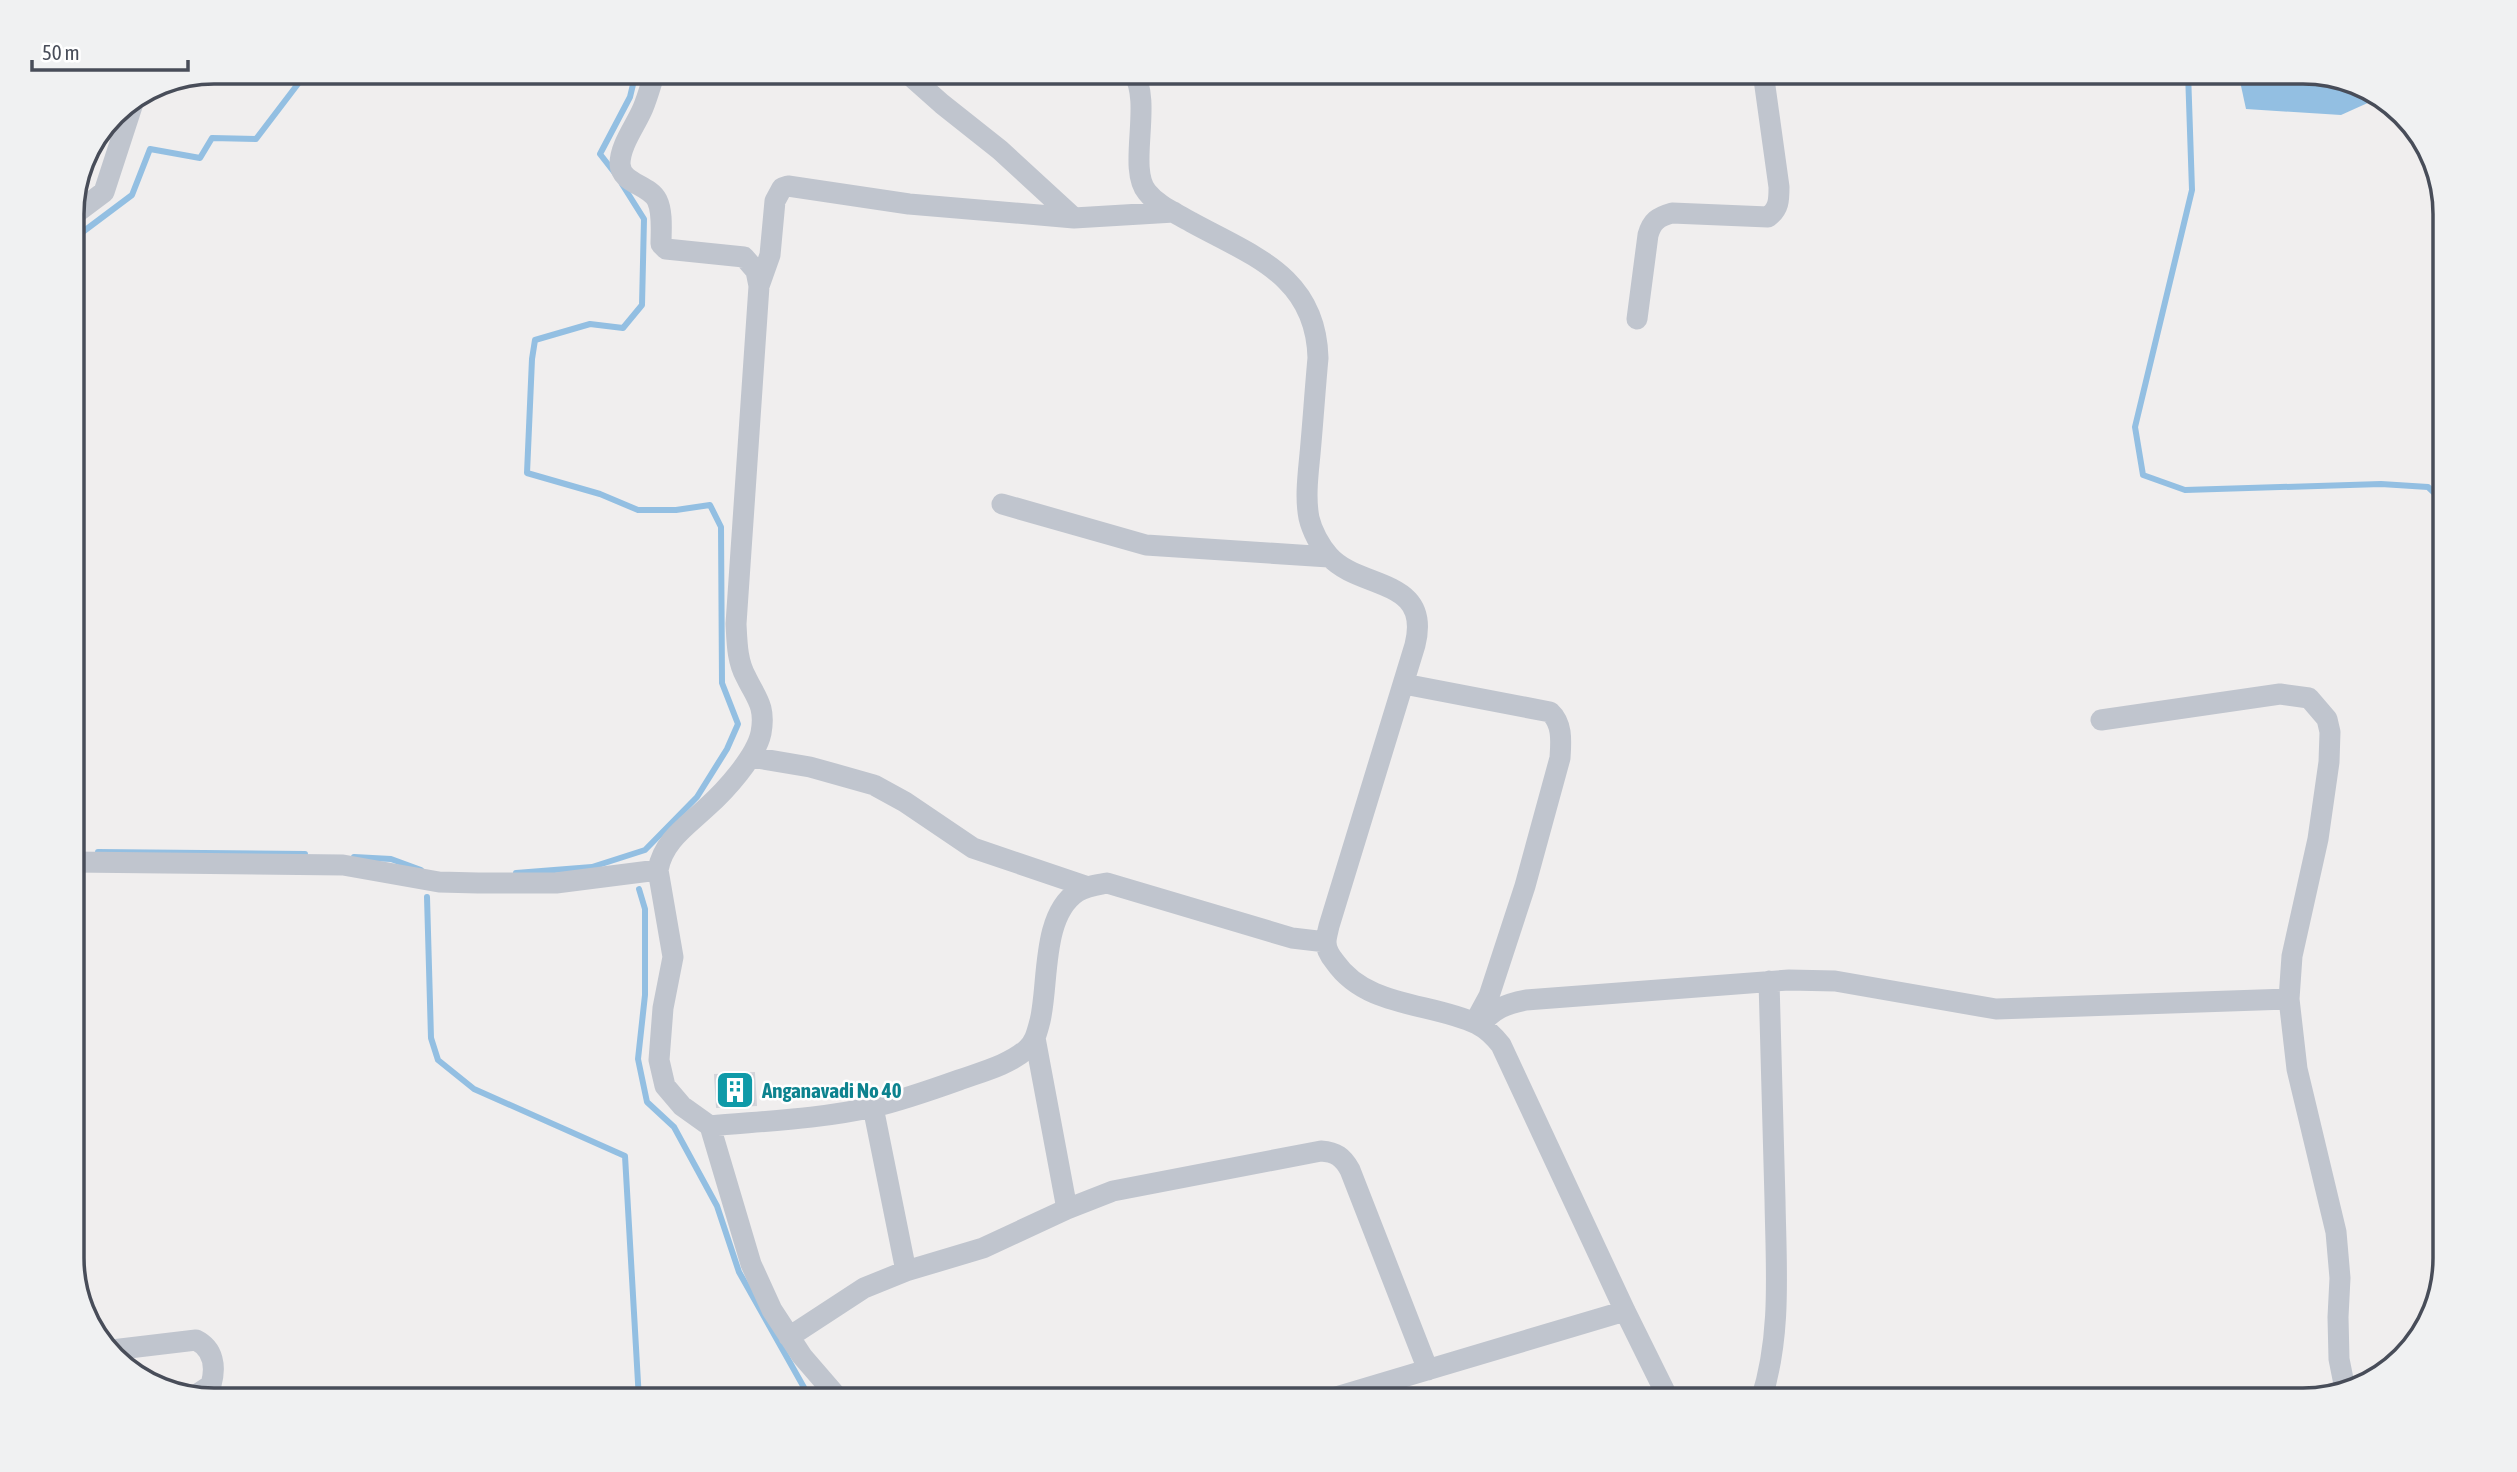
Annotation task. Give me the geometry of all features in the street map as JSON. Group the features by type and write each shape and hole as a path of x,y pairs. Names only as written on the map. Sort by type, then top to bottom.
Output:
{"street":[{"path":"651,84 621,157 622,172 649,190 657,200 662,244 666,248 744,257 756,271 759,286 736,624 738,653 746,678 755,691 762,710 761,734 751,757 710,805 674,837 661,856 658,870 673,957 663,1008 659,1059 664,1086 682,1106 710,1126 751,1264 772,1310 802,1356 830,1388"},
{"path":"920,84 1000,150 1074,218"},
{"path":"1139,84 1142,182 1146,191 1174,212 1276,270 1292,284 1304,301 1317,339 1307,488 1309,518 1317,539 1329,557 1345,569 1390,587 1411,603 1419,631 1326,942 1328,953 1338,967 1366,990 1407,1005 1441,1012 1477,1024 1493,1034 1501,1045 1625,1311 1664,1388"},
{"path":"1637,319 1651,223 1672,213 1768,217 1775,211 1780,187 1765,84"},
{"path":"84,207 104,192 129,115"},
{"path":"759,286 770,256 775,201 782,188 788,186 909,204 1074,218 1174,212"},
{"path":"1002,504 1146,545 1329,557"},
{"path":"1404,684 1550,712 1558,723 1562,738 1560,758 1525,886 1489,996 1477,1024"},
{"path":"2101,720 2280,694 2309,698 2327,719 2330,732 2328,775 2318,839 2292,956 2288,999 2297,1069 2336,1232 2340,1278 2339,1359 2343,1382"},
{"path":"751,757 810,767 874,785 905,802 973,848 1088,887"},
{"path":"84,862 343,865 439,882 478,883 556,883 658,870"},
{"path":"710,1126 817,1117 873,1107 983,1072 1028,1049 1035,1038 1042,1014 1052,932 1058,914 1065,902 1088,887 1107,883 1292,938 1326,942"},
{"path":"1477,1024 1494,1010 1526,1000 1769,981 1835,981 1996,1009 2288,999"},
{"path":"1765,1388 1770,1373 1776,1320 1769,981"},
{"path":"1035,1038 1067,1209"},
{"path":"873,1107 906,1270"},
{"path":"789,1337 864,1288 906,1270 983,1248 1113,1191 1321,1151 1332,1152 1345,1160 1350,1170 1428,1370"},
{"path":"1367,1388 1625,1311"},
{"path":"121,1349 196,1340 210,1352 214,1373 211,1385 207,1388"}],"water":[{"path":"2241,84 2320,85 2336,88 2370,102 2341,115 2246,109"}],"building":[{"name":"Anganavadi No 40","path":"754,1073 756,1105 717,1107 715,1075"}],"waterway":[{"path":"84,231 132,195 150,149 200,158 212,138 256,139 298,84"},
{"path":"614,172 600,154 630,97 633,84"},
{"path":"2188,84 2192,190 2135,427 2143,475 2185,490 2381,484 2428,487 2433,492"},
{"path":"516,873 592,867 645,850 697,797 727,749 738,724 722,683 721,527 710,505 676,510 638,510 600,494 527,473 535,340 590,324 623,328 642,305 644,219 622,184"},
{"path":"98,852 305,854"},
{"path":"354,857 391,859 421,870"},
{"path":"639,889 645,909 645,995 638,1059 647,1102 674,1127 717,1206 739,1272 804,1388"},
{"path":"427,897 431,1038 438,1060 474,1089 625,1156 638,1388"}],"place":[{"name":"Anganavadi No 40","path":"735,1090"}]}
